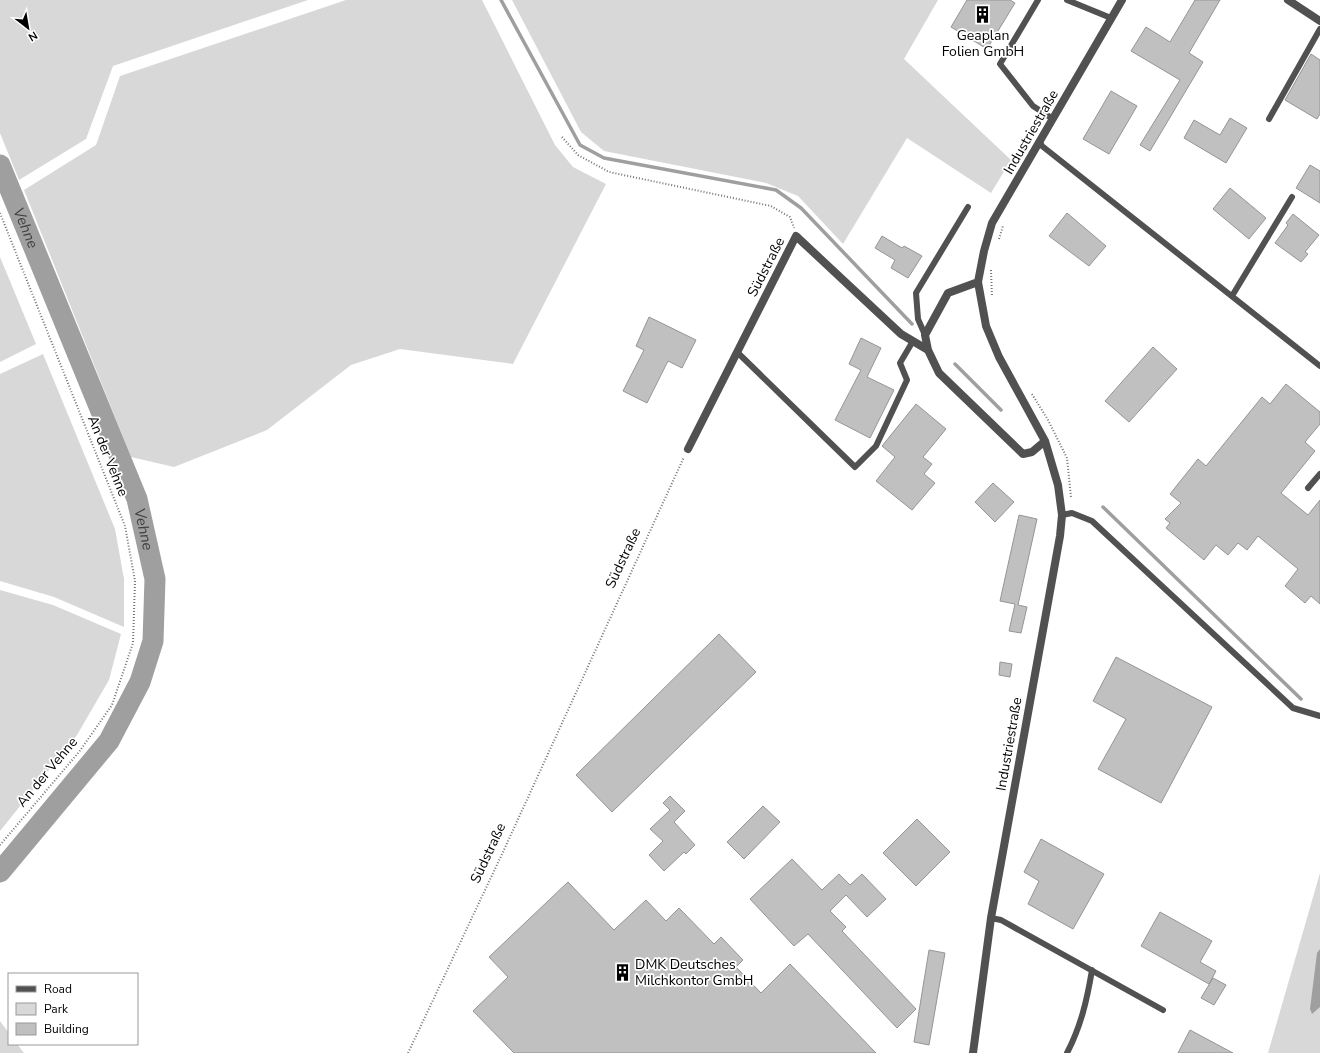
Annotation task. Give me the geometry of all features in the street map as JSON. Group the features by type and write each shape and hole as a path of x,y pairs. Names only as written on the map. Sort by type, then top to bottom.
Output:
{"street":[{"name":"Industriestraße","path":"972,1053 991,918 1062,515 1058,485 1045,441 999,357 986,326 978,282 984,251 992,223 1122,0"},
{"path":"1288,0 1320,22"},
{"name":"Südstraße","path":"688,449 796,236 902,334 928,350"},
{"path":"978,282 948,293 925,335 928,350 939,373 1023,454 1032,452 1045,441"}],"lane":[{"path":"1038,0 1000,64 1033,106 1053,119"},
{"path":"1067,0 1111,18"},
{"path":"1269,119 1320,29"},
{"path":"1040,142 1042,146 1320,366"},
{"path":"1232,296 1292,197"},
{"path":"925,335 918,319 916,293 968,207"},
{"path":"737,352 855,467 876,446 907,380 900,363 913,341"},
{"path":"1308,488 1320,474"},
{"path":"1062,515 1072,513 1092,521 1293,708 1320,716"},
{"path":"991,918 1001,920 1163,1010"},
{"path":"1067,1053 1077,1034 1086,1007 1092,970"}],"path":[{"path":"562,137 578,155 609,172 770,206 790,217 796,236"},
{"name":"An der Vehne","path":"0,213 125,526 135,582 133,643 112,704 79,752 0,845"},
{"path":"997,245 1003,225"},
{"path":"991,265 992,300"},
{"path":"1032,394 1048,420 1067,458 1072,513"},
{"name":"Südstraße","path":"408,1053 503,852 688,449"}],"green space":[{"path":"0,0 308,0 113,66 86,139 19,180 0,133"},
{"path":"346,0 482,0 555,145 573,167 606,184 513,364 400,349 351,365 267,430 174,467 131,457 24,190 96,145 120,76"},
{"path":"512,0 938,0 904,59 1011,160 991,193 907,138 843,244 798,196 766,183 604,151 581,132"},
{"path":"0,257 36,344 0,362"},
{"path":"43,354 115,529 124,579 124,627 54,597 0,581 0,374"},
{"path":"0,590 53,605 121,634 109,680 77,735 0,831"},
{"path":"1320,873 1320,1053 1268,1053"},
{"path":"0,1021 8,1032 8,1045 18,1045 24,1053 0,1053"}],"shaded area":[{"path":"1320,949 1320,1007 1312,1014 1310,1009 1317,953"}],"building":[{"name":"Geaplan Folien GmbH","path":"967,0 1010,0 1015,3 987,49 951,27"},
{"path":"1195,0 1220,0 1189,53 1203,62 1150,151 1140,145 1180,80 1131,51 1146,27 1170,42"},
{"path":"1311,54 1320,60 1320,114 1317,119 1285,100"},
{"path":"1111,91 1137,106 1109,154 1083,139"},
{"path":"1230,118 1247,128 1226,163 1184,138 1194,120 1220,135"},
{"path":"1310,165 1320,171 1320,203 1296,188"},
{"path":"1230,188 1266,218 1249,239 1213,209"},
{"path":"1067,213 1106,246 1089,266 1049,236"},
{"path":"1293,214 1319,235 1305,252 1308,254 1301,262 1275,243 1288,225 1286,223"},
{"path":"882,236 902,248 904,246 922,256 908,278 891,268 895,260 875,248"},
{"path":"649,317 696,340 682,368 668,361 647,403 623,391 644,350 636,346"},
{"path":"861,338 881,348 867,377 894,390 870,438 835,420 861,370 849,364"},
{"path":"1153,347 1177,369 1129,422 1105,401"},
{"path":"1286,384 1320,412 1320,424 1305,442 1315,451 1281,493 1308,515 1320,500 1320,604 1311,596 1305,603 1285,586 1298,569 1258,536 1247,550 1238,543 1228,555 1216,545 1204,560 1166,528 1170,523 1165,519 1181,503 1170,494 1198,459 1206,466 1262,397 1270,404"},
{"path":"916,404 946,429 923,457 932,464 924,474 935,483 912,510 876,481 895,457 882,446"},
{"path":"993,483 1014,502 995,522 975,502"},
{"path":"1019,515 1037,519 1018,605 1027,607 1021,633 1009,631 1015,604 1000,601"},
{"path":"719,634 756,672 612,812 576,775"},
{"path":"1116,657 1212,707 1161,803 1098,769 1126,719 1093,701"},
{"path":"1000,662 1012,664 1010,677 999,675"},
{"path":"670,796 685,811 674,822 695,845 686,854 684,852 664,871 649,855 663,841 650,829 670,810 663,803"},
{"path":"763,806 780,822 744,859 727,842"},
{"path":"917,819 950,852 916,886 883,853"},
{"path":"1041,839 1104,874 1073,929 1028,904 1039,881 1024,872"},
{"path":"792,859 822,890 839,874 850,885 862,874 886,899 867,917 846,895 830,911 846,927 842,931 916,1009 897,1028 808,934 794,946 750,899"},
{"name":"DMK Deutsches Milchkontor GmbH","path":"568,882 614,930 646,900 666,921 679,908 714,944 721,937 743,960 736,967 761,993 790,964 876,1053 514,1053 473,1011 508,977 489,957"},
{"path":"1160,912 1212,941 1200,962 1216,971 1209,984 1141,946"},
{"path":"929,950 945,953 929,1045 914,1042"},
{"path":"1213,978 1226,985 1214,1005 1201,998"},
{"path":"1190,1030 1233,1053 1178,1053"}],"waterway":[{"path":"501,0 580,145 604,158 776,190 801,208 912,324"},
{"name":"Vehne","path":"0,165 137,499 155,579 153,641 140,682 109,741 0,872"},
{"path":"955,364 1001,410"},
{"path":"1103,507 1301,699"}],"place":[{"name":"Geaplan Folien GmbH","path":"983,15"},
{"name":"DMK Deutsches Milchkontor GmbH","path":"622,972"}]}
